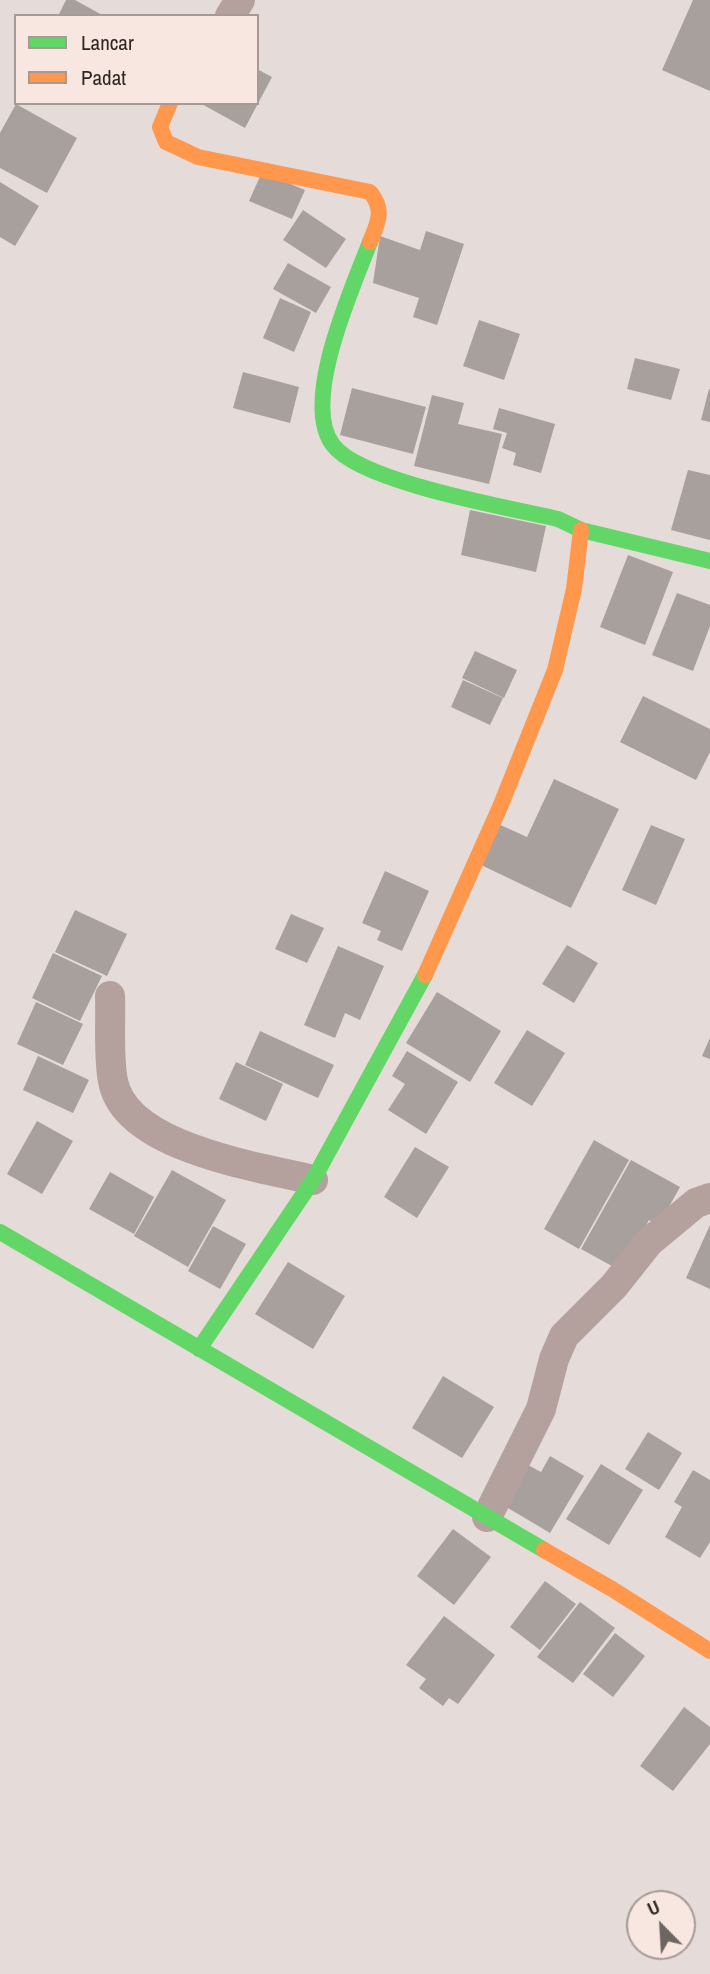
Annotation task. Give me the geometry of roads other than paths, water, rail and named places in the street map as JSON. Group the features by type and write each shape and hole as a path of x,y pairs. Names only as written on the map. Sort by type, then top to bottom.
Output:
{"street":[{"path":"169,105 160,127 166,142 178,148 198,157 370,192 378,202 379,219 334,335 322,408 332,445 345,458 385,477 558,519 581,530 710,561"},
{"path":"198,1349 313,1180 434,959 500,807 555,670 574,589 581,530"},
{"path":"110,996 113,1082 125,1109 138,1122 192,1150 313,1180"},
{"path":"487,1517 541,1409 554,1359 564,1336 614,1286 649,1242 696,1203 710,1198"},
{"path":"0,1232 612,1589 710,1651"}]}
